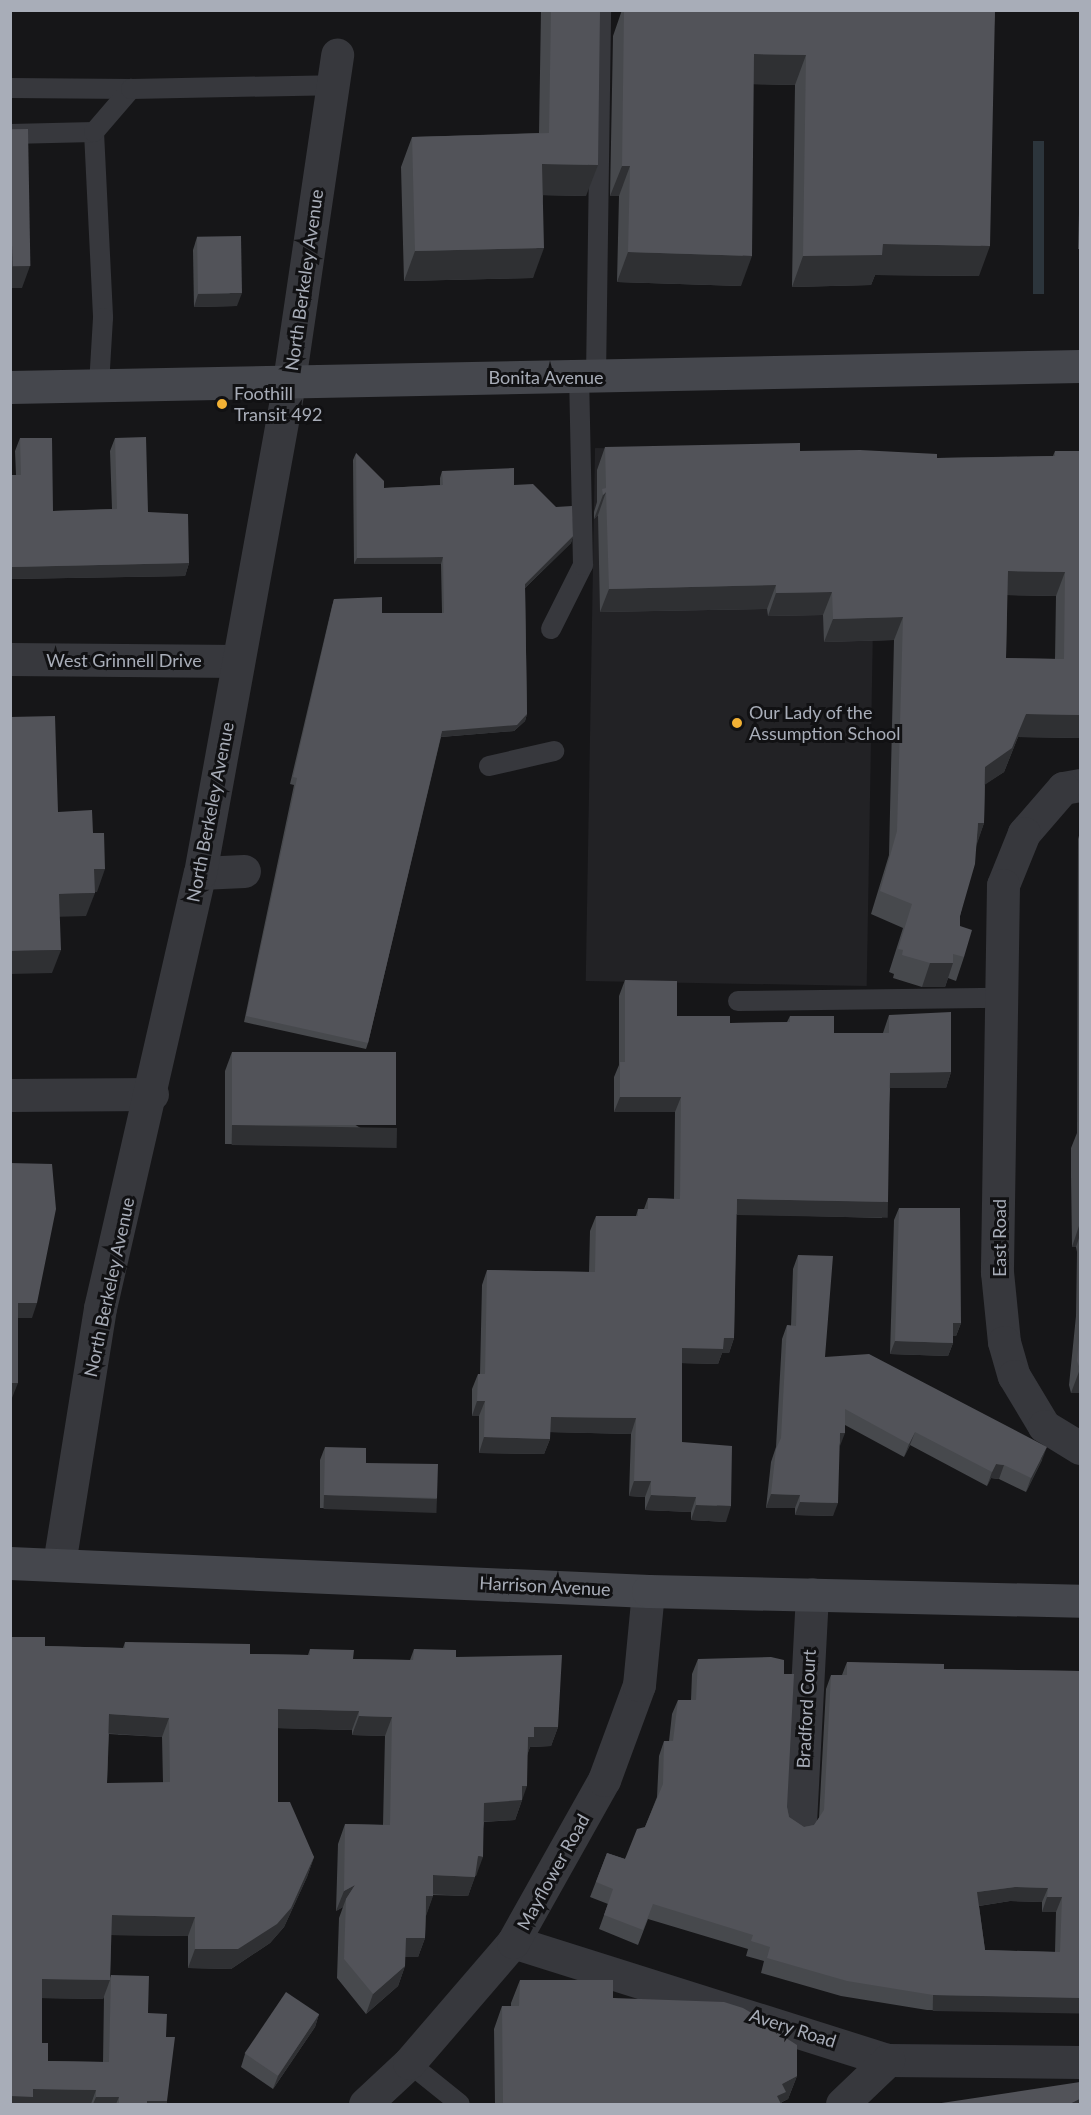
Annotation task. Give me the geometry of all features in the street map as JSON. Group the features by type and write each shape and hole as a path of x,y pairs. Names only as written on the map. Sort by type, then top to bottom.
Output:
{"street":[{"name":"North Berkeley Avenue","path":"59,1564 100,1308 152,1094 200,873 289,381 335,70"},
{"name":"Bonita Avenue","path":"10,387 587,378 1080,366"},
{"name":"West Grinnell Drive","path":"10,659 238,661"},
{"name":"East Road","path":"1080,785 1063,788 1024,832 1004,885 997,1272 1004,1342 1014,1376 1044,1426 1080,1448"},
{"path":"200,873 244,871"},
{"path":"10,1095 152,1094"},
{"name":"Harrison Avenue","path":"10,1563 648,1591 1080,1601"},
{"name":"Mayflower Road","path":"365,2104 409,2063 513,1942 604,1780 639,1684 648,1591"},
{"name":"Bradford Court","path":"800,1823 812,1594"},
{"name":"Avery Road","path":"513,1942 888,2060 1080,2062"},
{"path":"842,2104 888,2060"}],"lane":[{"path":"551,629 583,565 587,378 601,10"},
{"path":"10,88 131,89 335,70"},
{"path":"99,385 103,318 94,132 131,89"},
{"path":"10,134 94,132"},
{"path":"489,766 554,751"},
{"path":"738,1000 1002,998"},
{"path":"409,2063 460,2104"}],"shaded area":[{"path":"1033,141 1044,141 1044,294 1033,294"},
{"name":"Our Lady of the Assumption School","path":"595,448 876,453 867,986 586,981"}],"building":[{"path":"551,10 600,10 598,165 542,164 544,248 415,251 412,137 549,133"},
{"path":"624,10 995,10 990,246 883,244 882,255 803,256 806,55 754,54 752,256 628,252 630,166 622,166"},
{"path":"10,129 28,129 30,266 12,266"},
{"path":"241,236 242,293 198,294 197,237"},
{"path":"146,437 148,512 188,514 189,563 12,567 12,574 10,574 10,475 21,475 20,438 52,438 53,511 117,509 115,438"},
{"path":"800,443 800,451 860,450 937,454 937,458 1055,456 1055,451 1080,451 1080,715 1026,714 1012,748 985,767 984,823 978,823 975,864 960,916 960,926 972,930 964,957 953,954 953,963 930,963 902,955 903,950 898,949 912,904 880,891 897,831 903,617 833,619 832,592 776,593 776,585 609,589 606,492 603,495 602,489 606,488 605,447","holes":["1008,571 1065,572 1064,659 1006,658"]},
{"path":"356,453 384,481 384,488 443,485 442,471 514,468 514,485 533,484 556,507 572,506 573,536 525,584 527,714 517,725 442,731 368,1043 246,1016 297,778 293,777 334,599 382,597 382,613 444,613 443,557 357,558"},
{"path":"55,716 58,812 92,810 93,833 104,833 105,869 94,869 95,893 59,894 61,950 10,951 10,717"},
{"path":"625,980 677,981 677,1016 730,1016 730,1023 790,1022 790,1016 834,1016 834,1033 889,1033 889,1015 951,1012 951,1072 890,1073 888,1202 737,1199 734,1338 724,1338 723,1349 682,1348 682,1442 732,1446 731,1506 696,1505 696,1497 651,1495 651,1481 634,1481 636,1418 551,1417 550,1439 484,1437 485,1401 477,1401 478,1374 485,1374 487,1270 595,1272 596,1216 638,1216 638,1209 648,1209 648,1198 680,1199 681,1097 620,1097 620,1062 625,1062"},
{"path":"232,1052 396,1052 396,1125 232,1125"},
{"path":"1080,1123 1080,1223 1079,1153"},
{"path":"10,1163 52,1164 56,1209 37,1303 18,1303 18,1383 10,1383"},
{"path":"899,1208 960,1208 961,1323 953,1323 953,1343 895,1341"},
{"path":"798,1255 833,1256 825,1357 869,1354 1047,1447 1031,1478 1004,1465 996,1464 992,1472 915,1432 909,1444 845,1409 845,1433 840,1433 838,1503 800,1502 800,1495 771,1494 776,1449 781,1438 787,1325 796,1326"},
{"path":"1080,1329 1080,1369 1077,1361"},
{"path":"325,1447 366,1448 366,1463 438,1464 437,1498 324,1495"},
{"path":"10,1637 45,1637 45,1646 125,1648 125,1642 250,1644 250,1654 310,1655 310,1649 354,1650 353,1659 413,1660 414,1649 456,1650 456,1657 562,1655 558,1727 534,1727 534,1737 528,1737 527,1786 522,1786 522,1800 484,1803 483,1857 478,1856 475,1877 433,1875 433,1896 426,1896 425,1938 406,1938 405,1966 373,1994 344,1959 346,1899 355,1885 344,1891 345,1824 390,1825 392,1717 359,1716 359,1711 278,1709 278,1802 290,1802 314,1857 291,1908 277,1924 238,1949 195,1949 195,1917 112,1915 110,1980 42,1979 42,2043 48,2043 48,2061 109,2062 111,1975 149,1976 148,2013 167,2014 166,2037 175,2037 167,2101 119,2104 119,2097 96,2097 96,2090 33,2089 33,2097 10,2096","holes":["109,1714 169,1718 170,1782 107,1783"]},
{"path":"771,1657 784,1660 784,1674 794,1674 787,1807 789,1817 804,1827 814,1825 824,1810 831,1675 847,1675 847,1662 944,1664 944,1669 1080,1671 1080,1998 933,1995 847,1981 767,1958 770,1947 751,1941 753,1935 653,1904 643,1930 604,1915 613,1889 596,1882 607,1853 625,1859 637,1829 645,1827 663,1784 664,1741 673,1741 678,1700 696,1700 698,1659","holes":["1015,1887 1048,1888 1047,1897 1062,1897 1060,1952 985,1950 977,1892"]},
{"path":"520,1980 613,1980 613,1998 724,2002 743,2008 788,2034 786,2038 797,2045 797,2076 782,2084 786,2092 777,2096 781,2104 503,2104 502,2006 519,2006"},
{"path":"286,1992 319,2014 278,2076 245,2053"},
{"path":"1080,2082 1080,2099 1070,2104 935,2104"}],"place":[{"name":"Foothill Transit 492","path":"222,404"},
{"name":"Our Lady of the Assumption School","path":"737,723"}]}
